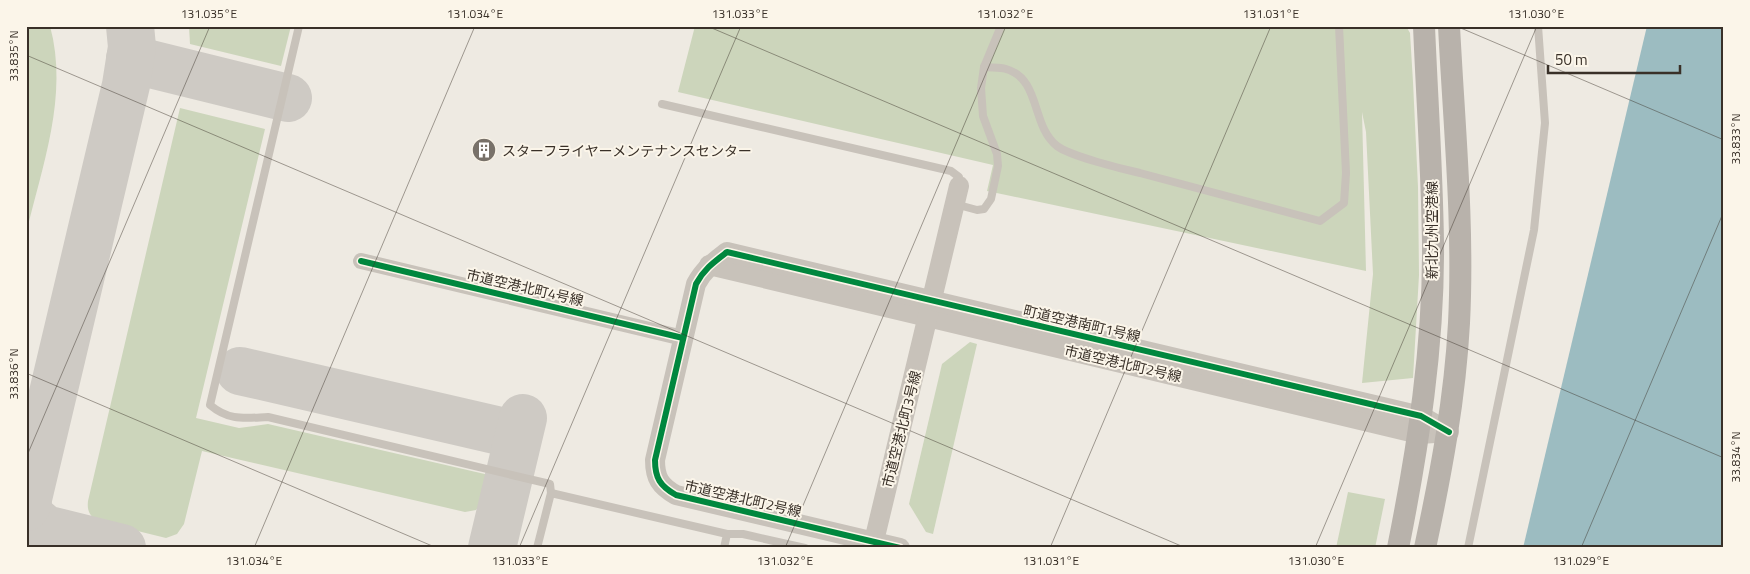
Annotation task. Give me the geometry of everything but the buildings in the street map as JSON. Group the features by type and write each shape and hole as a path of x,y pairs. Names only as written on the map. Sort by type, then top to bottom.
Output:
{"main road":[{"name":"新北九州空港線","path":"1398,548 1420,425 1428,344 1433,244 1424,26"},
{"name":"新北九州空港線","path":"1424,548 1449,432 1459,322 1460,239 1449,26"}],"street":[{"name":"市道空港北町3号線","path":"874,541 957,195"},
{"name":"市道空港北町4号線","path":"361,261 684,338"},
{"name":"市道空港北町2号線","path":"900,548 676,495 659,482 655,472 655,460 696,284 709,265 930,308 1449,432"}],"lane":[{"path":"299,26 210,405 221,415 239,418 268,417 550,484 551,493 537,548"},
{"path":"662,104 951,171 958,177 957,195 977,210 984,208 991,199 998,166 981,102 984,67 1001,26"},
{"path":"984,67 1006,69 1017,74 1025,82 1032,96 1040,124 1058,146 1108,165 1320,221 1344,203 1346,173 1339,26"},
{"path":"1468,548 1534,230 1545,123 1538,26"},
{"path":"551,493 727,534 743,534 805,548"},
{"path":"724,548 727,534"}],"green space":[{"path":"26,26 50,26 57,78 55,105 46,157 26,234"},
{"path":"189,26 291,26 281,66 190,44"},
{"path":"695,26 1406,26 1410,33 1418,187 1419,275 1413,378 1362,383 1373,274 1366,132 1362,112 1366,271 987,191 993,165 678,92"},
{"path":"180,108 265,129 196,418 239,428 268,424 489,475 484,500 476,510 465,512 202,451 184,524 177,534 166,538 97,521 90,514 88,501"},
{"path":"970,342 977,344 933,534 926,532 909,504 942,364"},
{"path":"1348,492 1385,499 1375,548 1336,548"}],"water":[{"path":"1647,26 1724,26 1724,548 1523,548"}],"taxiway":[{"path":"26,507 126,85 132,47 130,26"},
{"path":"130,59 288,98"},
{"path":"240,371 500,431 507,435 515,449"},
{"path":"492,548 523,418"},
{"path":"27,505 32,518 45,529 122,548"}],"cycle path":[{"name":"町道空港南町1号線","path":"900,548 676,495 662,485 657,477 655,460 696,284 706,270 727,252 1421,416 1449,432"},
{"path":"361,261 683,338"}],"place":[{"name":"スターフライヤーメンテナンスセンター","path":"484,150"}]}
